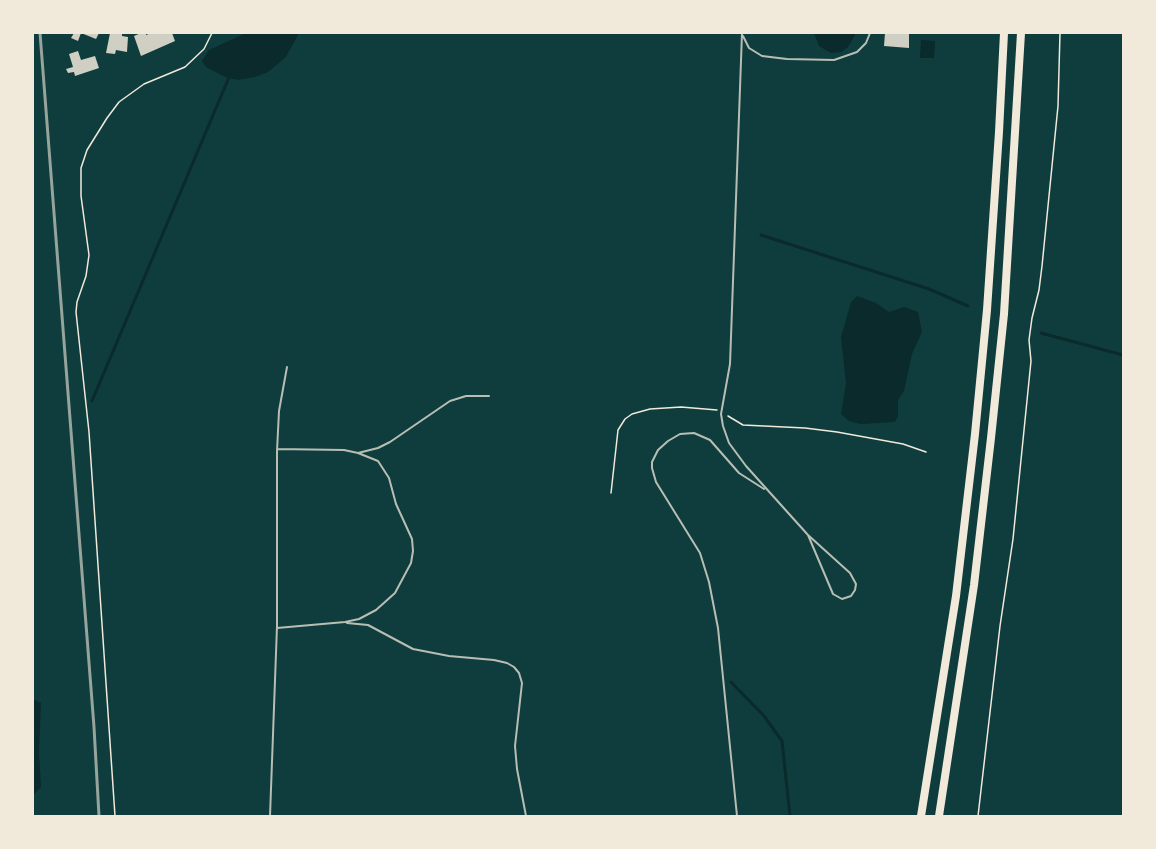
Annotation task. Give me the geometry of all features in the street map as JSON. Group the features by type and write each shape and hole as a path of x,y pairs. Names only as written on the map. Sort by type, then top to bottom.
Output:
{"highway":[{"path":"921,816 956,596 975,434 988,298 1004,33"},
{"path":"939,816 974,585 1004,314 1022,33"}],"lane":[{"path":"742,33 749,48 762,56 826,60 842,58 857,52 866,43 870,33"},
{"path":"742,33 730,364 722,411 723,426 729,442 746,466 808,535 850,573 856,584 851,596 843,599 833,594 808,535"},
{"path":"270,816 277,628 277,449 279,411 287,367"},
{"path":"358,453 390,442 450,401 466,396 489,396"},
{"path":"737,816 718,628 711,590 700,553 656,483 652,462 658,450 668,441 681,434 694,433 710,440 739,473 769,492"},
{"path":"277,449 334,449 358,453 378,461 389,478 396,504 412,538 413,551 411,563 403,580 385,603 376,610 345,622 277,628"},
{"path":"345,622 368,625 413,649 449,656 494,660 514,667 522,682 515,746 526,816"}],"path":[{"path":"115,816 89,432 76,312 89,255 81,196 81,168 87,150 120,102 144,84 185,67 204,49 212,33"},
{"path":"978,816 1000,626 1013,539 1031,361 1029,340 1039,290 1044,245 1058,106 1060,33"},
{"path":"611,492 618,430 625,419 632,414 650,410 681,407 722,411 743,425 837,432 903,444 926,453"}],"water":[{"path":"246,33 299,33 286,57 268,72 255,77 238,80 225,77 206,67 202,61 209,50"},
{"path":"814,33 855,33 855,35 848,47 841,52 831,53 819,46"},
{"path":"921,40 935,41 934,58 920,58"},
{"path":"857,296 876,303 889,312 904,307 918,312 922,332 912,354 904,391 898,400 898,416 895,422 861,424 849,421 841,414 846,383 841,337 851,302"},
{"path":"33,699 41,703 39,752 41,787 33,795"}],"building":[{"path":"74,33 81,33 78,41 71,38"},
{"path":"81,33 99,33 96,39"},
{"path":"110,33 122,33 122,36 128,37 127,52 116,50 115,54 106,53"},
{"path":"146,33 146,35 172,33 175,41 141,56 134,36"},
{"path":"885,33 909,33 909,48 884,46"},
{"path":"78,51 81,60 95,56 99,68 75,76 74,72 68,73 66,69 73,67 69,54"}],"waterway":[{"path":"92,401 230,75"},
{"path":"761,235 929,289 968,306"},
{"path":"1041,333 1123,355"},
{"path":"731,682 764,716 782,741 790,816"}],"railway":[{"path":"40,33 99,816"}]}
